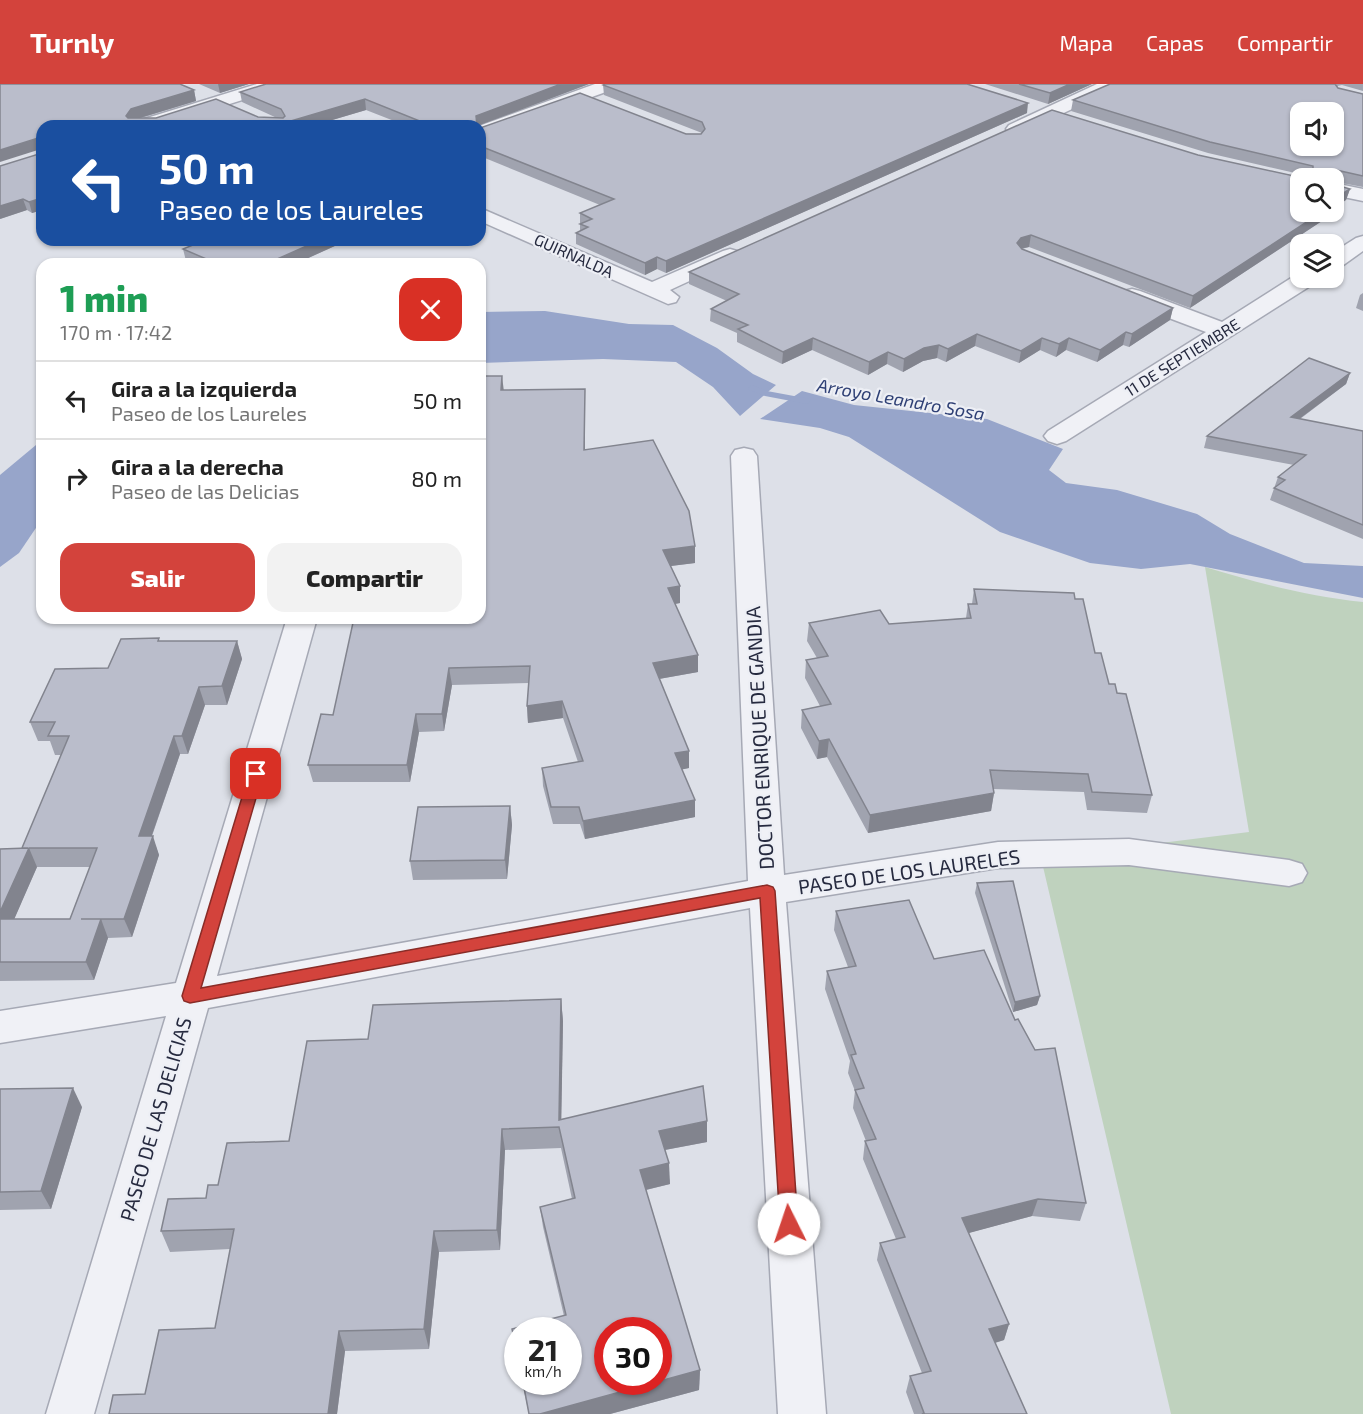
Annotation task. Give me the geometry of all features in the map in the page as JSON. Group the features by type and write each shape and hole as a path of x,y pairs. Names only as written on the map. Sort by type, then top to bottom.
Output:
{"street":[{"path":"159,120 275,84"},
{"path":"486,130 611,84"},
{"path":"999,136 1111,84"},
{"path":"199,93 248,114"},
{"path":"582,94 602,103"},
{"path":"1022,103 1076,119"},
{"path":"1344,191 1363,195"},
{"name":"GUIRNALDA","path":"486,217 660,294 749,246"},
{"path":"1344,254 1363,242"},
{"name":"11 DE SEPTIEMBRE","path":"1057,436 1291,288"},
{"path":"1115,289 1223,330"},
{"name":"DOCTOR ENRIQUE DE GANDIA","path":"744,456 767,891 802,1414"},
{"name":"PASEO DE LAS DELICIAS","path":"70,1414 300,624"},
{"name":"PASEO DE LOS LAURELES","path":"0,1028 190,996 767,891 1010,855 1129,852 1289,873"}],"green space":[{"path":"1205,567 1283,588 1363,602 1363,1414 1171,1414 1041,858 1249,832"}],"water":[{"path":"545,311 629,324 673,325 717,348 753,374 776,385 740,416 713,387 676,362 603,359 486,363 486,312"},
{"path":"802,391 854,405 987,419 1063,449 1049,470 1066,483 1117,490 1197,514 1230,534 1304,563 1363,566 1363,598 1190,564 1141,569 1090,563 1000,532 849,437 820,428 760,419"},
{"path":"36,445 36,528 19,553 0,567 0,475"}],"building":[{"path":"0,84 180,84 194,90 131,109 126,116 128,118 156,118 216,99 258,117 283,118 285,116 281,109 240,92 266,84 561,84 476,116 476,120 417,120 365,99 294,120 36,120 36,139 0,150"},
{"path":"967,84 1028,103 666,261 657,257 645,263 576,233 588,227 580,224 592,219 580,213 614,199 486,148 486,126 580,93 686,134 701,134 705,129 702,122 603,85"},
{"path":"1019,84 1070,84 1050,93"},
{"path":"1110,84 1335,84 1338,88 1363,94 1363,176 1344,172 1344,168 1313,168 1313,166 1210,142 1073,100"},
{"path":"1052,110 1198,155 1290,175 1290,222 1307,222 1193,296 1031,235 1021,238 1017,243 1022,249 1173,308 1132,334 1126,332 1100,350 1069,338 1059,344 1042,338 1021,351 977,334 948,349 939,345 924,348 904,359 888,352 869,362 813,338 783,352 738,329 748,325 711,309 739,294 689,272"},
{"path":"36,155 36,200 29,202 23,199 0,206 0,166"},
{"path":"190,246 306,246 280,258 204,258 183,249"},
{"path":"1309,358 1350,373 1291,417 1363,431 1363,525 1274,488 1285,480 1278,477 1306,455 1207,436"},
{"path":"486,376 502,376 501,390 585,389 584,450 653,440 689,511 695,546 663,550 680,586 668,588 698,655 653,663 689,751 675,753 695,800 583,821 579,807 551,807 542,768 583,761 562,701 527,706 530,666 449,668 442,714 416,714 407,765 308,765 321,714 333,715 353,624 486,624"},
{"path":"974,589 1074,593 1075,599 1083,599 1095,653 1101,653 1109,684 1115,684 1117,693 1126,694 1152,795 1092,792 1088,774 990,770 994,793 870,815 829,739 819,741 802,710 831,704 806,660 828,656 809,623 880,610 889,624 971,618 968,604 977,604"},
{"path":"121,639 237,641 222,686 199,687 182,736 174,736 139,836 153,836 124,919 101,919 86,962 0,962 0,919 70,919 97,848 29,848 0,912 0,849 28,848 22,848 69,736 48,736 55,722 30,722 55,669 108,668"},
{"path":"510,806 505,860 410,861 418,807"},
{"path":"1013,881 1040,996 1015,1002 977,883"},
{"path":"909,900 934,959 984,950 1015,1020 1018,1019 1035,1050 1055,1048 1086,1203 1038,1199 962,1218 1009,1324 989,1329 1027,1414 922,1414 924,1413 910,1376 931,1371 880,1243 905,1237 865,1141 876,1139 855,1090 864,1088 851,1055 856,1054 827,971 856,966 836,911"},
{"path":"561,999 559,1120 703,1086 707,1121 659,1131 669,1163 640,1170 700,1370 672,1378 672,1317 594,1317 594,1395 609,1395 540,1414 529,1414 525,1395 582,1395 582,1317 558,1317 566,1315 540,1207 575,1198 559,1127 502,1129 497,1230 434,1231 424,1329 339,1331 328,1414 109,1414 113,1395 145,1394 159,1330 215,1328 234,1229 161,1231 168,1199 206,1198 208,1185 218,1185 227,1143 289,1141 307,1041 368,1039 373,1005"},
{"path":"73,1088 41,1191 0,1192 0,1089"}],"waterway":[{"name":"Arroyo Leandro Sosa","path":"752,388 765,393 807,401"}],"route":[{"path":"256,774 190,996 767,891 789,1224"}]}
